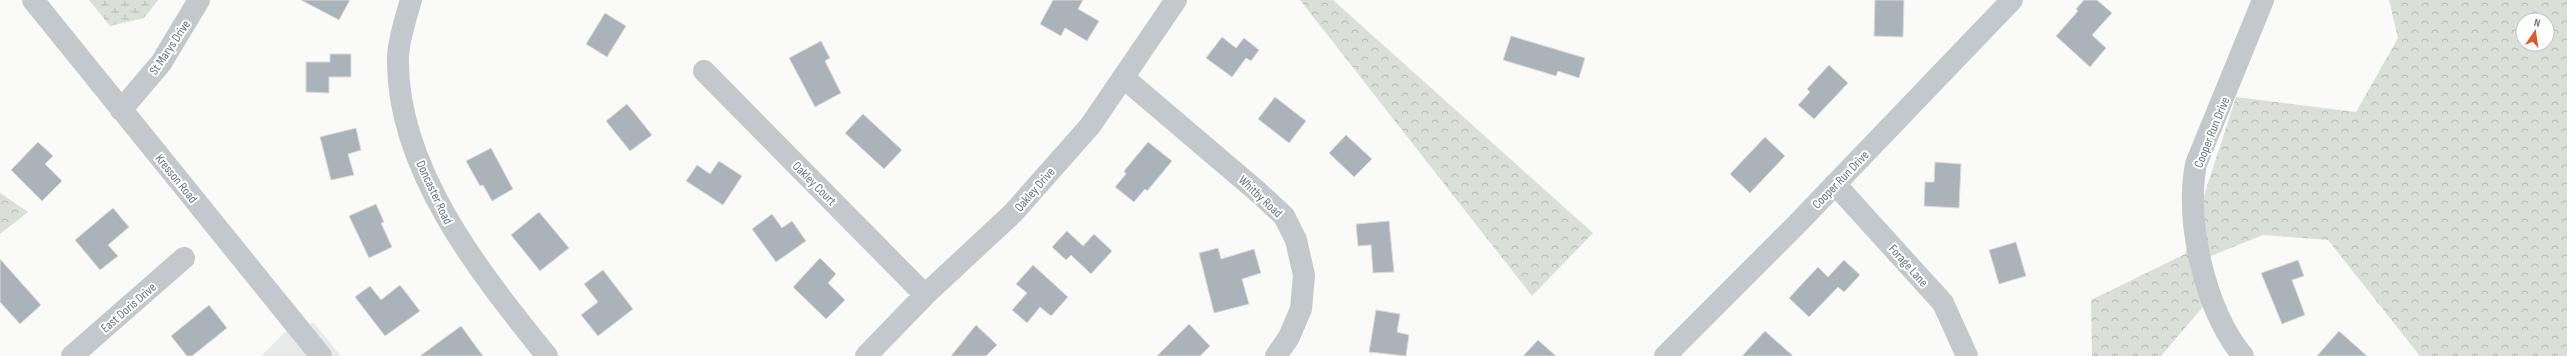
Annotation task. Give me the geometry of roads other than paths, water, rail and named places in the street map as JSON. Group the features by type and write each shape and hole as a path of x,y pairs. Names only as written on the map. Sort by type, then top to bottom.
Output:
{"street":[{"name":"Kresson Road","path":"33,0 322,356"},
{"name":"St Marys Drive","path":"121,110 161,62 199,0"},
{"name":"Doncaster Road","path":"411,0 398,55 400,91 413,142 434,194 457,237 494,290 547,356"},
{"name":"Oakley Drive","path":"866,356 926,295 1013,213 1090,126 1176,0"},
{"name":"Cooper Run Drive","path":"1665,356 1835,184 2012,0"},
{"name":"Cooper Run Drive","path":"2243,356 2218,313 2204,272 2196,243 2193,182 2196,164 2263,0"},
{"name":"Oakley Court","path":"704,71 926,295"},
{"name":"Whitby Road","path":"1124,78 1284,216 1296,240 1304,275 1301,309 1289,337 1276,356"},
{"name":"Forage Lane","path":"1835,184 1943,303 1967,356"},
{"name":"East Doris Drive","path":"72,356 184,258"}]}
